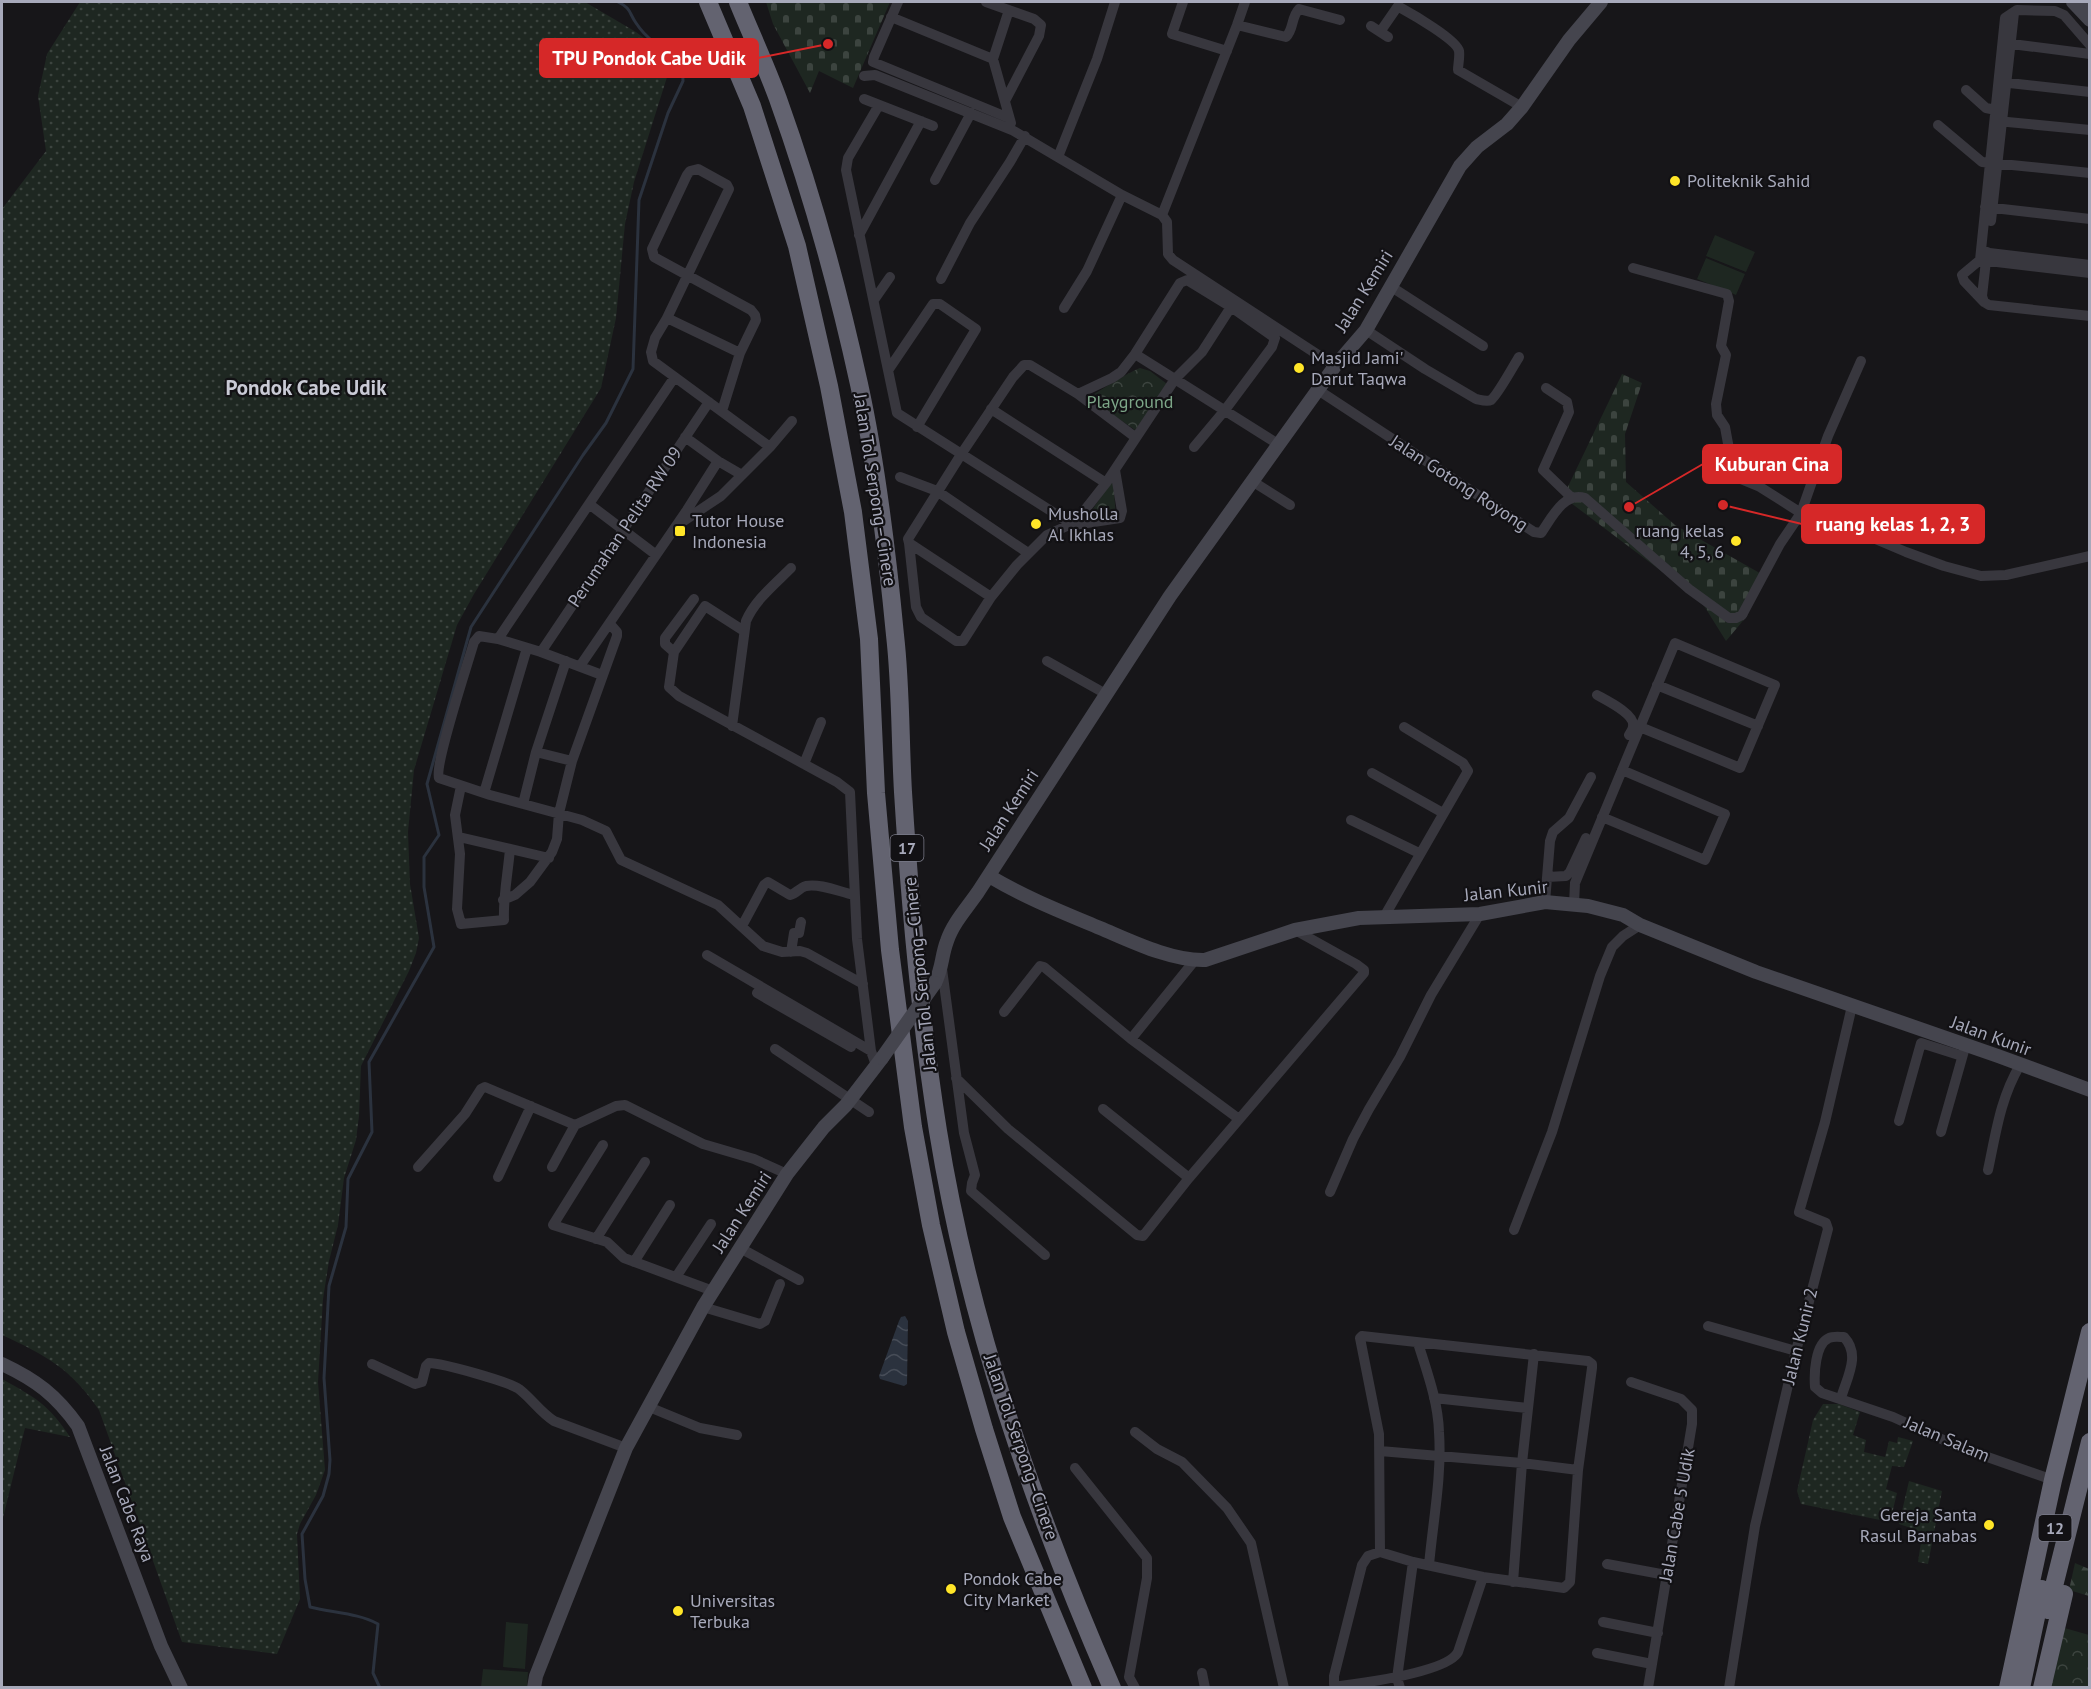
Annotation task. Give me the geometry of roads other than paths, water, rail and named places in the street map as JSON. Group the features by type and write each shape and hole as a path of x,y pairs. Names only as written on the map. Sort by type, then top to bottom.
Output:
{"highway":[{"name":"Jalan Tol Serpong–Cinere","path":"708,2 752,106 797,246 829,386 853,512 869,639 876,793 890,950 913,1127 931,1225 956,1332 1005,1496 1083,1688"},
{"name":"Jalan Tol Serpong–Cinere","path":"738,2 777,98 824,244 861,396 880,507 896,640 903,792 915,949 938,1129 955,1221 981,1329 1010,1424 1039,1508 1112,1688"},
{"path":"2008,1688 2052,1480 2090,1332"},
{"name":"12","path":"2021,1688 2090,1368"},
{"name":"12","path":"2031,1688 2090,1442"},
{"path":"2042,1688 2090,1481"}],"street":[{"path":"898,2 873,62 1009,118"},
{"path":"986,2 1039,22 1041,30 1005,100"},
{"path":"1058,157 1097,59 1113,2"},
{"path":"1183,2 1172,34 1227,51"},
{"path":"1162,215 1245,2"},
{"name":"Jalan Kemiri","path":"534,1688 536,1676 626,1448 712,1291 787,1174 824,1127 850,1099 876,1058 935,982 942,969 947,939 955,925 1170,596 1335,366 1366,330 1460,166 1478,147 1507,124 1522,107 1569,40 1601,2"},
{"path":"2073,2 2090,20"},
{"path":"1380,32 1398,6 1428,24 1455,45 1459,51 1458,70 1522,107"},
{"path":"1237,25 1286,37 1290,32 1294,15 1299,9 1340,20"},
{"path":"1983,302 1984,256 1997,117 2007,43 2014,13 2018,9 2055,11 2064,15 2090,45"},
{"path":"1009,10 993,59 1012,130"},
{"path":"891,17 993,59"},
{"path":"2007,43 2090,54"},
{"path":"864,76 875,75 1025,136 1122,195 1162,215 1167,222 1168,254 1173,260 1335,366"},
{"path":"2002,82 2090,92"},
{"path":"1966,90 1997,117 2090,130"},
{"path":"864,99 933,126"},
{"path":"879,105 848,158 846,170 897,413 1073,525"},
{"path":"935,180 971,113"},
{"path":"859,235 921,122"},
{"path":"1938,125 1978,159 1994,163 2090,173"},
{"path":"940,279 970,224 1025,136"},
{"path":"722,411 740,353 756,320 755,315 751,310 686,276 654,257 652,249 687,175 690,171 698,169 728,185 729,189 686,276 667,318 655,338 651,352 653,361 770,447"},
{"path":"1064,308 1087,272 1122,195"},
{"path":"1989,208 2090,219"},
{"path":"1984,256 2090,273"},
{"path":"2090,265 1984,256 1962,276 1983,302 1989,305 2090,316"},
{"path":"1633,268 1727,294 1729,301 1721,346 1726,356 1716,404 1716,412 1725,427 1729,449 1722,469 1726,473 1760,487 1801,513 1811,511 1906,552 1955,570 1981,576 2006,575 2090,556"},
{"path":"874,300 890,277"},
{"path":"1078,393 1120,372 1135,354 1183,280 1190,281 1275,338 1272,347 1194,447"},
{"path":"1390,286 1483,346"},
{"path":"889,369 933,304 940,304 976,329 917,427"},
{"path":"1073,525 1106,483 1175,379 1202,352 1231,307"},
{"path":"667,318 740,353"},
{"path":"1366,330 1425,369 1476,399 1485,401 1491,400 1497,394 1519,357"},
{"path":"1135,354 1278,444"},
{"path":"1546,388 1567,402 1569,412 1543,470 1571,497 1585,498 1689,589 1729,618 1736,618 1742,615 1780,544 1801,513 1828,436 1862,361"},
{"path":"1115,470 1122,511 1120,518 1073,525 1047,535 1017,565 991,597 963,642 956,641 921,617 916,607 909,539 937,491 991,409 1024,365 1030,365 1078,393 1135,437"},
{"path":"498,639 674,378"},
{"name":"Jalan Gotong Royong","path":"1318,390 1534,532 1541,533 1571,497"},
{"name":"Perumahan Pelita RW 09","path":"541,652 709,402"},
{"path":"991,409 1106,483"},
{"path":"676,526 721,496 770,447 792,421"},
{"path":"686,437 742,475"},
{"path":"580,666 676,526 718,460"},
{"path":"900,477 937,491 1028,553"},
{"path":"1252,481 1290,505"},
{"path":"589,504 656,554"},
{"path":"909,543 991,597"},
{"path":"732,726 744,631 750,612 791,568"},
{"path":"674,652 665,644 665,638 694,599"},
{"path":"744,631 705,606 674,652 669,687 672,691 732,726 837,782 850,792 857,939 876,1058"},
{"path":"503,900 524,889 549,858 557,839 559,813 572,761 617,636 617,632 610,624"},
{"path":"602,675 541,652 498,639 479,636 474,642 437,775 439,778 461,786 582,820 606,831 621,860 711,901 763,946 782,952 807,953 863,984"},
{"path":"1574,904 1575,883 1657,685 1675,643 1775,685 1740,768 1640,727"},
{"path":"484,793 527,648"},
{"path":"523,804 566,661"},
{"path":"1047,661 1106,694"},
{"path":"1657,685 1758,726"},
{"path":"1547,877 1566,876 1570,872 1596,816 1633,725 1626,712 1597,695"},
{"path":"804,764 821,722"},
{"path":"1384,917 1419,853 1466,778 1467,768 1463,763 1404,726"},
{"path":"537,752 572,761"},
{"path":"1602,817 1705,860 1725,814 1622,770"},
{"path":"1372,773 1443,813"},
{"path":"1545,902 1550,841 1553,832 1569,818 1591,777"},
{"path":"461,786 455,815 459,837 457,909 461,924 504,920 503,900 507,888 510,849"},
{"path":"1352,820 1419,853"},
{"path":"459,837 549,858"},
{"name":"Jalan Kunir","path":"989,876 1034,901 1120,937 1180,958 1195,960 1205,960 1295,930 1359,918 1480,914 1545,902 1574,904 1623,915 1640,925 1756,972 1852,1006 1964,1050 2020,1065 2090,1090"},
{"path":"742,926 764,885 768,882 790,895 803,887 812,885 854,895"},
{"path":"1330,1192 1369,1109 1400,1056 1431,995 1480,914"},
{"path":"791,952 794,933 799,933 801,921"},
{"path":"1514,1230 1552,1132 1600,976 1612,947 1623,936 1640,925"},
{"path":"956,1078 1008,1129 1141,1237 1364,973 1364,970 1356,964 1295,930"},
{"path":"707,955 876,1058"},
{"path":"1131,1039 1195,960"},
{"path":"1004,1012 1042,966 1131,1039 1239,1119"},
{"path":"942,969 964,1133 975,1175 971,1191 1045,1256"},
{"path":"757,993 876,1058"},
{"name":"Jalan Kunir 2","path":"1729,1688 1755,1527 1796,1351 1828,1229 1826,1223 1802,1214 1799,1208 1825,1122 1852,1006"},
{"path":"1899,1121 1921,1043 1964,1050 1941,1132"},
{"path":"775,1049 869,1112"},
{"path":"1988,1170 2006,1091 2020,1065"},
{"path":"418,1167 465,1114 483,1087 575,1125"},
{"path":"552,1167 575,1125 616,1106 625,1105 703,1144 754,1160 787,1174"},
{"path":"498,1177 531,1106"},
{"path":"1103,1109 1189,1178"},
{"path":"603,1145 553,1225 607,1242 624,1258 712,1291"},
{"path":"596,1239 645,1162"},
{"path":"634,1262 670,1204"},
{"path":"676,1277 711,1224"},
{"path":"740,1248 799,1280"},
{"path":"703,1307 760,1324 765,1321 780,1284"},
{"path":"1708,1326 1796,1351"},
{"path":"1380,1552 1380,1451 1376,1415 1360,1338 1364,1335 1588,1361 1592,1364 1578,1470 1568,1586 1564,1588 1483,1577 1413,1562 1380,1552 1368,1556 1362,1565 1334,1676 1334,1684 1340,1686 1401,1680 1456,1657 1483,1577"},
{"name":"Jalan Salam","path":"1841,1398 1853,1355 1851,1344 1844,1337 1830,1338 1822,1345 1818,1356 1815,1387 1822,1393 1893,1417 1959,1447 2052,1480"},
{"path":"1418,1343 1434,1398 1439,1430 1440,1455 1429,1565"},
{"path":"1513,1582 1522,1462 1534,1354"},
{"path":"372,1364 415,1384 422,1382 426,1365 429,1363 506,1383 520,1390 554,1421 626,1448"},
{"name":"Jalan Cabe Raya","path":"2,1364 47,1390 78,1426 161,1646 181,1688"},
{"name":"Jalan Cabe 5 Udik","path":"1631,1382 1681,1399 1692,1410 1692,1424 1648,1688"},
{"path":"1434,1398 1527,1408"},
{"path":"649,1407 700,1428 737,1435"},
{"path":"1135,1432 1157,1449 1182,1462 1227,1508 1251,1543 1284,1688"},
{"path":"1380,1451 1522,1462 1578,1470"},
{"path":"1075,1468 1148,1558 1147,1578 1129,1677 1135,1688"},
{"path":"1401,1680 1413,1562"},
{"path":"1607,1564 1666,1575"},
{"path":"1603,1622 1658,1633"},
{"path":"1597,1653 1652,1664"},
{"path":"1202,1673 1205,1688"},
{"path":"1401,1680 1411,1688"}],"water":[{"path":"905,1316 908,1321 907,1384 904,1386 880,1379 879,1376 899,1321"}],"waterway":[{"path":"380,1688 373,1673 378,1624 354,1615 310,1607 305,1579 302,1534 323,1496 329,1474 324,1378 329,1286 346,1227 348,1179 372,1132 369,1062 434,947 424,887 424,857 439,835 427,784 471,627 606,423 633,369 639,200 668,113 683,81 682,58 651,40 640,29 628,9 618,2"}],"place":[{"name":"TPU Pondok Cabe Udik","path":"828,44"},
{"name":"Politeknik Sahid","path":"1675,181"},
{"name":"Masjid Jami' Darut Taqwa","path":"1299,368"},
{"name":"ruang kelas 1, 2, 3","path":"1723,505"},
{"name":"Kuburan Cina","path":"1629,507"},
{"name":"Musholla Al Ikhlas","path":"1036,524"},
{"name":"Tutor House Indonesia","path":"680,531"},
{"name":"ruang kelas 4, 5, 6","path":"1736,541"},
{"name":"Gereja Santa Rasul Barnabas","path":"1989,1525"},
{"name":"Pondok Cabe City Market","path":"951,1589"},
{"name":"Universitas Terbuka","path":"678,1611"}],"district":[{"name":"Pondok Cabe Udik","path":"306,388"}],"park label":[{"name":"Playground","path":"1130,402"}]}
